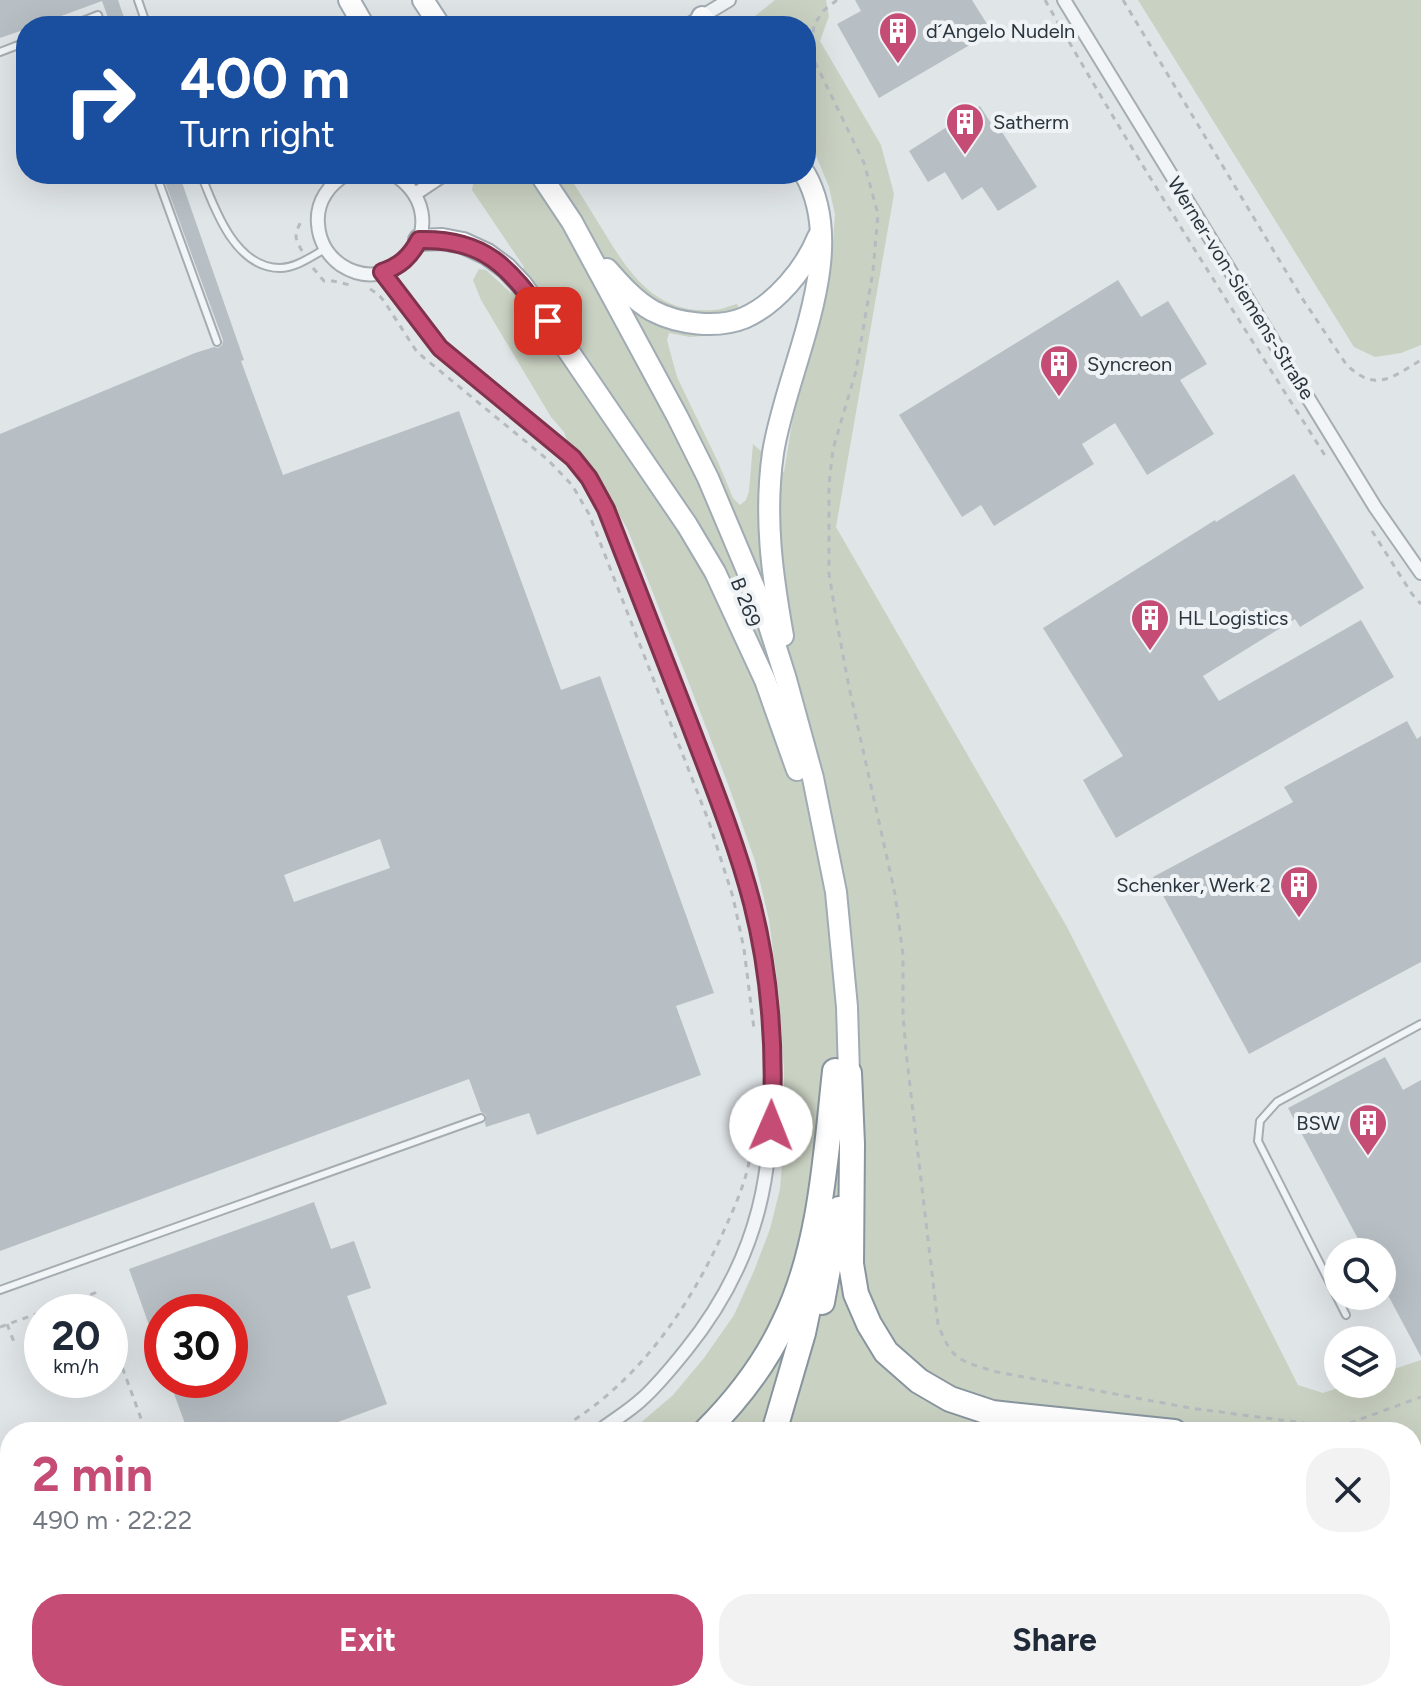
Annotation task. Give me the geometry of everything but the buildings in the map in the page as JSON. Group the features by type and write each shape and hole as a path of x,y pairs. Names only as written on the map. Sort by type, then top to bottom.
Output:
{"highway":[{"path":"715,1422 762,1364 785,1322 802,1279 823,1183 842,1072"},
{"path":"777,1422 803,1333 825,1221 842,1072"},
{"path":"790,1422 815,1336 837,1222 844,1171 842,1072"},
{"path":"842,1072 852,1144 851,1264 856,1294 886,1352 919,1381 950,1399 992,1413 1078,1422"}],"main road":[{"name":"B 269","path":"537,184 668,420 751,614 773,678 805,774 842,1072"},
{"path":"547,184 608,271 631,296 654,311 678,320 723,323 743,318 781,292 805,263 822,225"},
{"path":"805,774 770,558 769,520 773,453 817,288 822,225 809,184"},
{"path":"572,222 677,416 740,550 781,663 805,774"},
{"path":"419,240 442,239 463,243 487,254 522,285 687,525 715,572 805,774"}],"street":[{"path":"708,16 729,0"},
{"name":"Werner-von-Siemens-Straße","path":"1064,0 1375,507 1421,573"},
{"path":"333,184 320,204 317,219 319,235 325,249 344,267 369,274 394,268 405,261 419,240 423,224 421,208 407,184"},
{"path":"415,194 430,184"},
{"path":"382,272 440,348 573,458 597,490 724,814 752,905 764,961 769,1000 771,1143 764,1191 748,1245 703,1329 642,1399 611,1422"}],"lane":[{"path":"160,184 217,342"},
{"path":"205,184 226,231 257,263 279,268 293,265 325,249"},
{"path":"1346,1315 1258,1141 1260,1121 1277,1102 1421,1024"},
{"path":"0,1290 481,1118"}],"path":[{"path":"816,22 823,11 837,0"},
{"path":"1045,0 1216,284 1327,459"},
{"path":"1123,0 1302,298 1346,364 1365,380 1380,381 1394,377 1421,360"},
{"path":"816,64 864,163 878,214 873,271 856,371 833,449 827,521 829,573 849,687 895,894 903,955 906,1052 938,1324 953,1355 967,1363 997,1372 1190,1408 1290,1422"},
{"path":"310,190 314,184"},
{"path":"303,218 295,239 306,259 324,281 353,286"},
{"path":"361,287 378,294 417,352 548,460 572,485 589,514 709,822 733,897 744,949 755,1038"},
{"path":"1370,526 1421,604"},
{"path":"573,1422 607,1396 663,1336 688,1301 716,1248 738,1199 750,1159 756,1074"},
{"path":"0,1327 24,1318"},
{"path":"7,1324 14,1342"},
{"path":"128,1383 142,1422"},
{"path":"1353,1422 1421,1397"}],"green space":[{"path":"775,0 826,0 829,16 820,41 881,145 894,194 836,527 1067,927 1298,1385 1324,1393 1324,1398 1396,1398 1396,1368 1421,1360 1421,1422 642,1422 673,1395 734,1315 770,1229 780,1189 784,1141 784,1068 769,920 755,861 728,784 627,528 587,462 569,447 564,432 551,417 481,300 473,280 479,269 486,270 511,293 524,267 472,190 473,184 574,184 624,263 647,289 676,306 693,310 716,310 737,304 748,328 728,334 690,337 669,333 667,340 677,377 733,498 740,505 749,491 753,444 784,472 793,417 832,253 835,215 829,187 816,155 816,16 755,16"},
{"path":"1138,0 1421,0 1421,345 1401,353 1375,357 1354,347"}],"place":[{"name":"d´Angelo Nudeln","path":"898,65"},
{"name":"Satherm","path":"965,156"},
{"name":"Syncreon","path":"1059,398"},
{"name":"HL Logistics","path":"1150,652"},
{"name":"Schenker, Werk 2","path":"1299,919"},
{"name":"BSW","path":"1368,1157"}],"route":[{"path":"548,321 506,268 487,254 463,243 442,239 419,240 405,261 382,272 440,348 573,458 597,490 606,509 740,860 764,961 769,1000 771,1126"}]}
